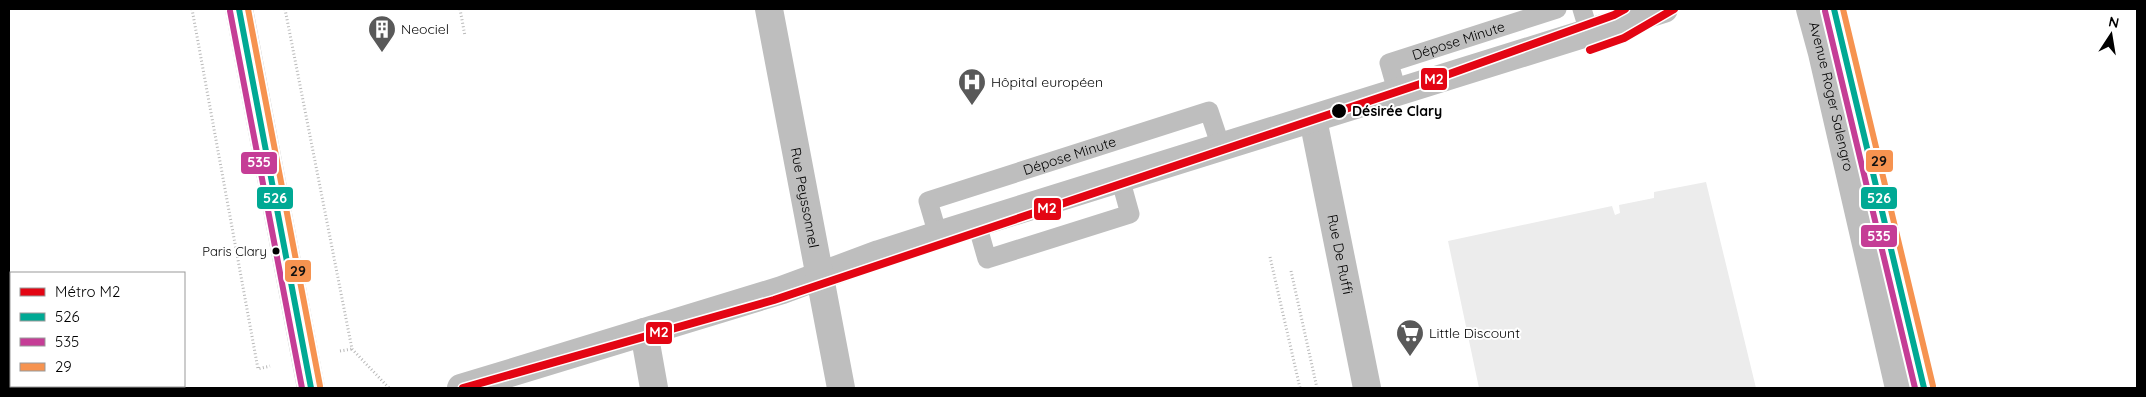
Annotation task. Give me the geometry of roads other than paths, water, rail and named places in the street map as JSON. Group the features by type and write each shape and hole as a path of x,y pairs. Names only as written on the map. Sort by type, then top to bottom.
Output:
{"street":[{"path":"239,9 311,388"},
{"name":"Rue Peyssonnel","path":"769,9 841,388"},
{"path":"461,388 819,277 879,254 938,235 1313,119 1397,91 1586,20 1664,9"},
{"name":"Avenue Roger Salengro","path":"1810,9 1900,388"},
{"name":"Rue De Ruffi","path":"1313,119 1367,388"},
{"path":"644,332 654,388"}],"lane":[{"name":"Dépose Minute","path":"1397,91 1389,63 1557,9"},
{"name":"Avenue Roger Salengro","path":"1834,9 1924,388"},
{"name":"Dépose Minute","path":"938,235 928,201 1200,114 1209,112 1221,147"},
{"path":"977,224 987,259 1130,214 1120,178"}],"metro line":[{"name":"M2","path":"463,388 774,300 1441,77 1614,15 1625,9"},
{"name":"M2","path":"1590,50 1624,38 1674,9"}],"place":[{"name":"Neociel","path":"382,53"},
{"name":"Hôpital européen","path":"972,106"},
{"name":"Désirée Clary","path":"1339,111"},
{"name":"Paris Clary","path":"276,251"},
{"name":"Little Discount","path":"1410,357"}]}
